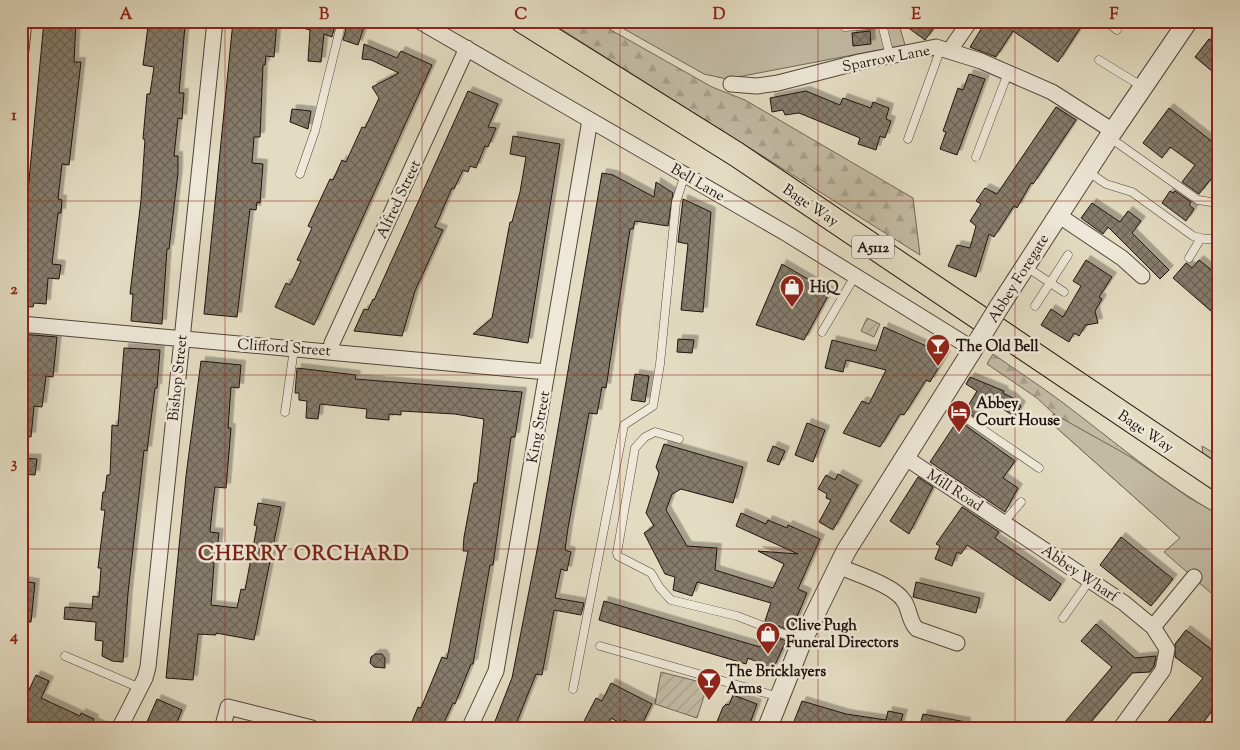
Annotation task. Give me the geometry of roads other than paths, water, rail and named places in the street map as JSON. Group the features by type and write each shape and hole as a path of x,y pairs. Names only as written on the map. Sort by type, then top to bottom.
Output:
{"main road":[{"name":"Bage Way","path":"523,21 736,154 1219,479"}],"street":[{"path":"21,50 24,21"},
{"name":"Bishop Street","path":"119,729 140,688 148,667 215,21"},
{"name":"Bell Lane","path":"419,21 684,174 855,276 977,344"},
{"path":"946,49 970,21"},
{"name":"Abbey Foregate","path":"767,729 802,641 838,566 1025,266 1111,134 1188,21"},
{"name":"Alfred Street","path":"330,350 467,48"},
{"name":"Sparrow Lane","path":"731,84 757,86 778,83 890,56 946,49 1008,72 1052,92 1111,134"},
{"name":"King Street","path":"469,729 496,672 590,120"},
{"path":"1058,215 1122,258 1142,276"},
{"name":"Clifford Street","path":"21,324 181,339 330,350 547,372"},
{"name":"Mill Road","path":"906,458 1004,522"},
{"name":"Abbey Wharf","path":"1004,522 1124,603 1153,627 1167,649 1163,670 1120,729"},
{"path":"838,566 897,593 905,602 913,625 917,629 957,643"},
{"path":"1153,627 1194,577"},
{"path":"222,729 228,707 312,728"}],"lane":[{"path":"300,174 315,132 342,21"},
{"path":"1106,21 1117,30"},
{"path":"1208,21 1219,25"},
{"path":"845,27 882,24 890,56"},
{"path":"908,138 946,49"},
{"path":"1099,60 1143,87"},
{"path":"976,157 1008,72"},
{"path":"1111,134 1198,200 1211,202 1219,198"},
{"path":"1087,171 1106,184 1132,192 1193,236 1219,239"},
{"path":"572,689 624,425 653,406 660,364 676,202 684,174"},
{"path":"1189,258 1201,238"},
{"path":"1035,306 1068,254"},
{"path":"1025,266 1064,292"},
{"path":"822,332 855,276"},
{"path":"286,412 294,348"},
{"path":"941,401 1038,468"},
{"path":"679,438 655,432 645,437 635,448 618,556 651,572 660,588 671,600 736,616 802,641"},
{"path":"1004,522 1021,502"},
{"path":"1063,618 1090,580"},
{"path":"600,646 780,697"},
{"path":"65,656 140,688"}],"place":[{"name":"HiQ","path":"792,308"},
{"name":"The Old Bell","path":"938,367"},
{"name":"Abbey Court House","path":"959,433"},
{"name":"Clive Pugh Funeral Directors","path":"768,655"},
{"name":"The Bricklayers Arms","path":"709,701"}],"district":[{"name":"CHERRY ORCHARD","path":"304,553"}]}
